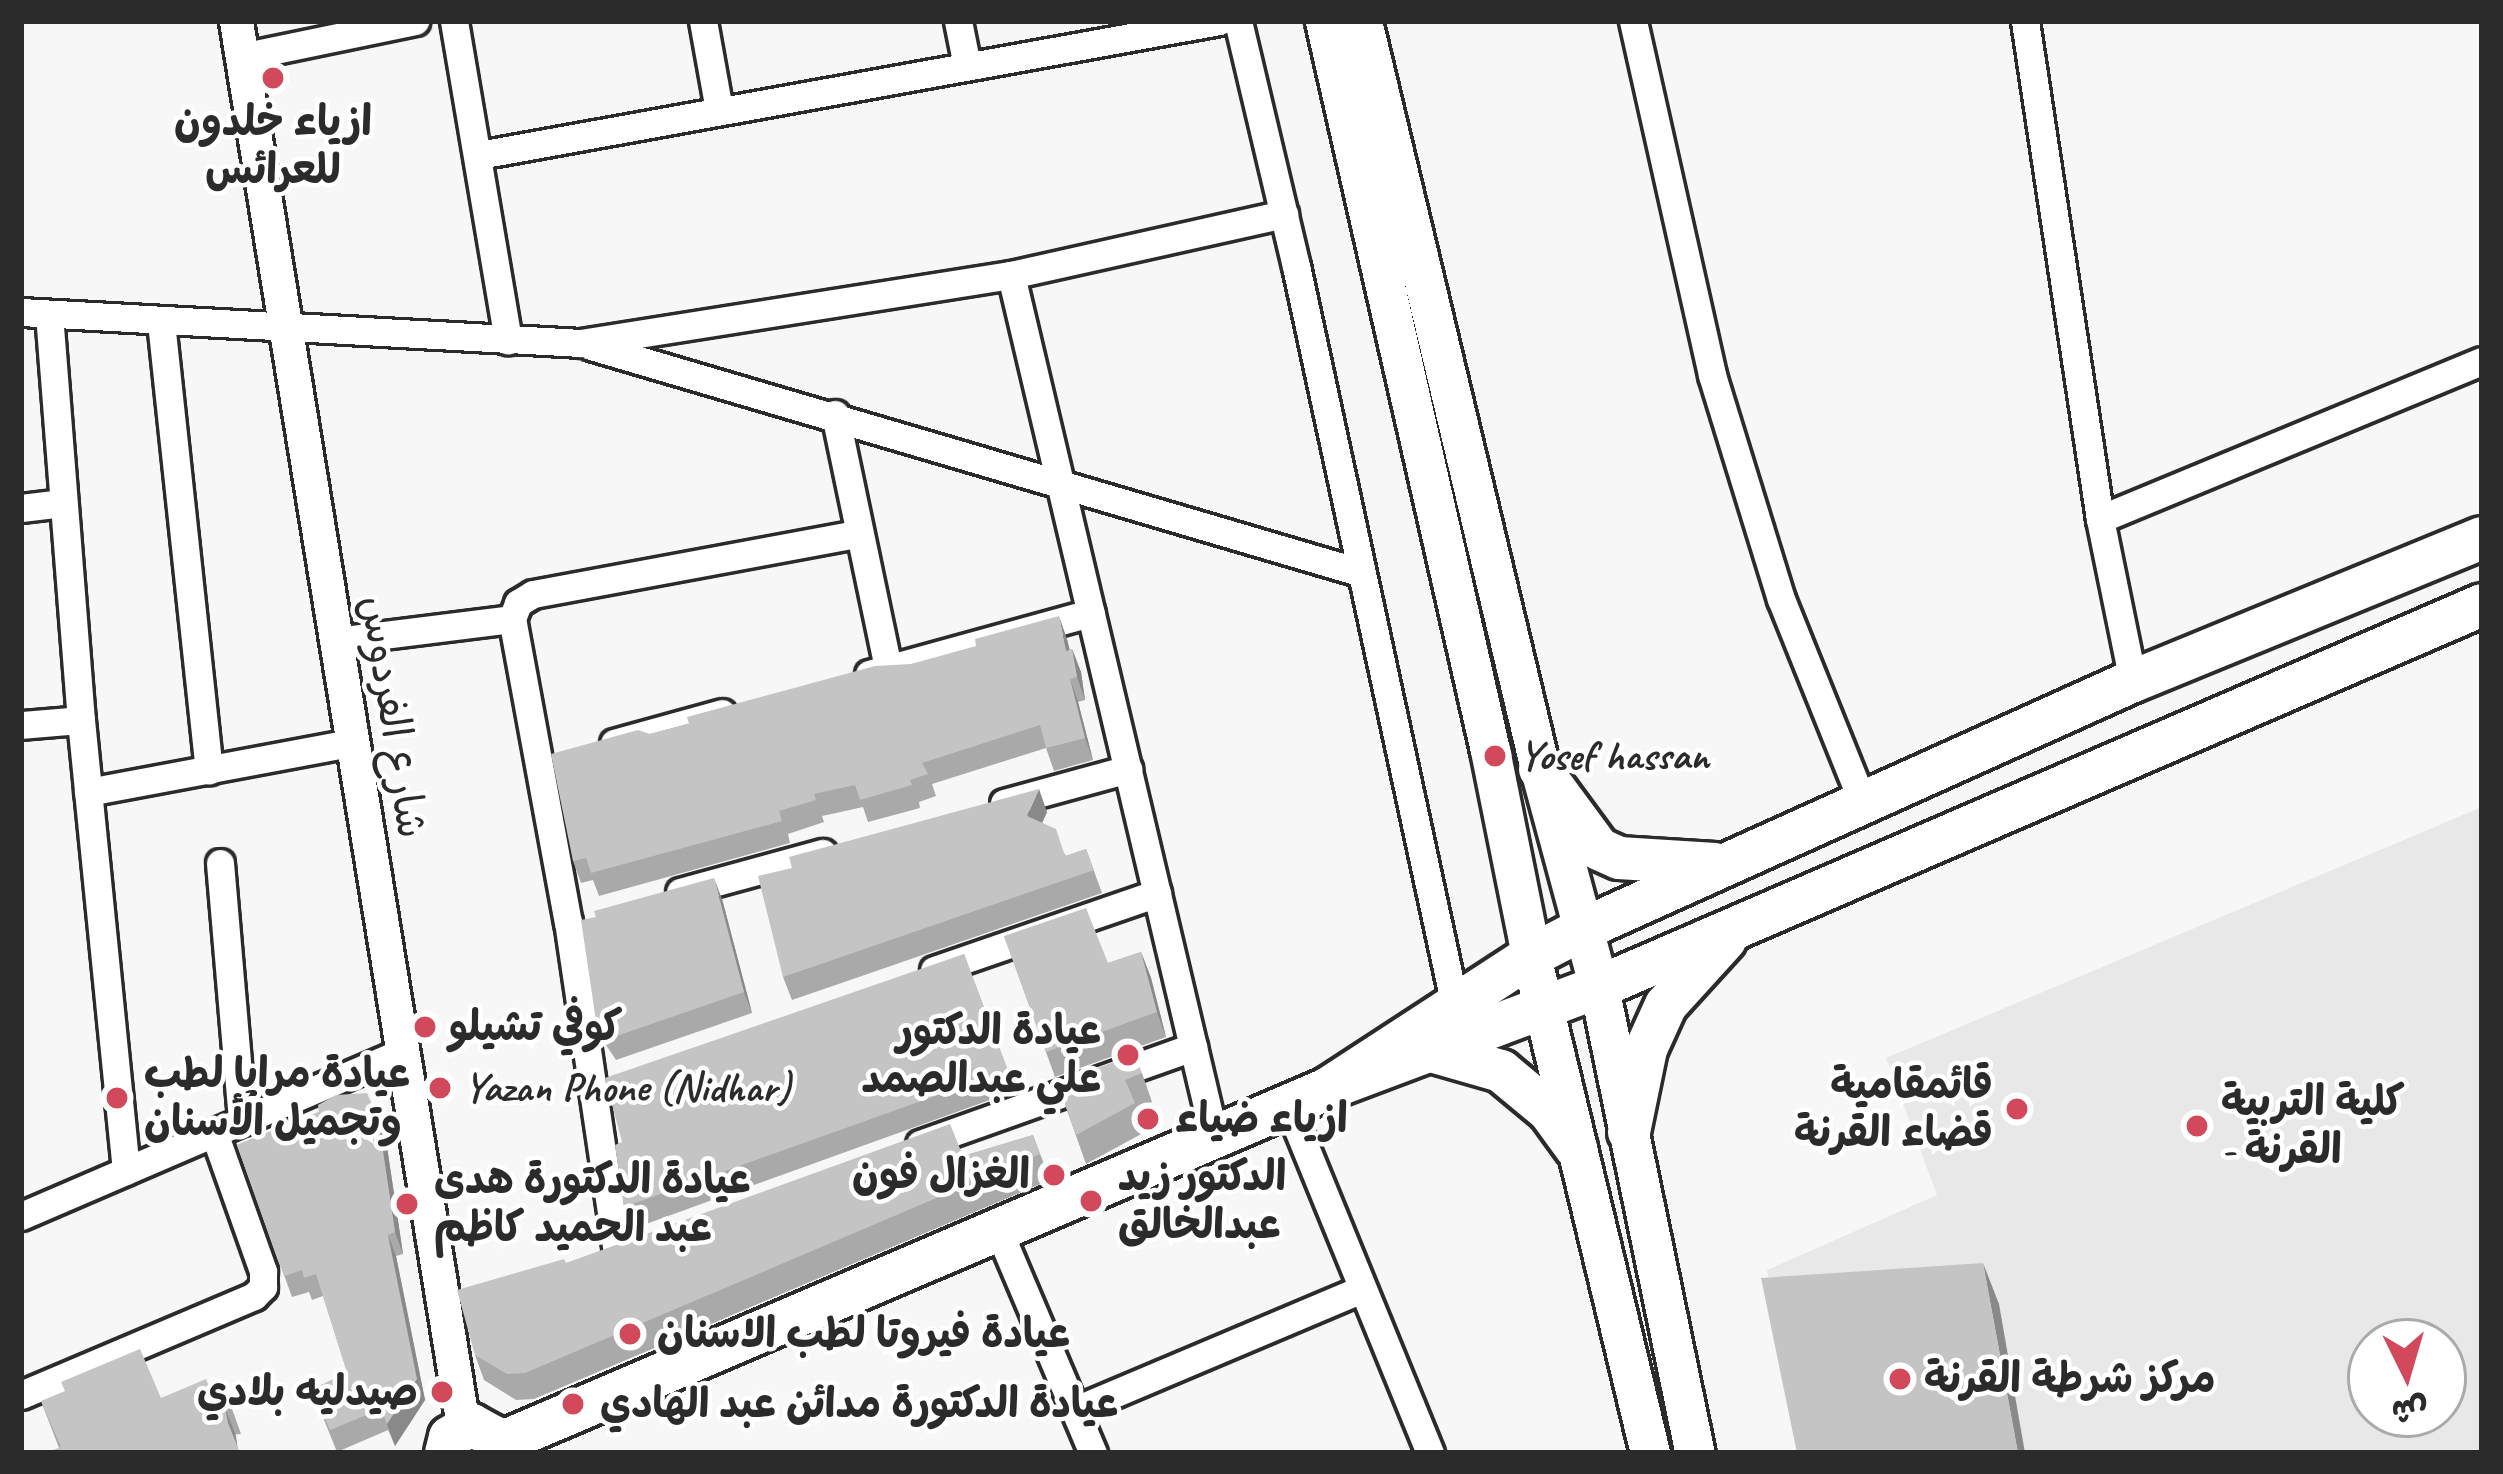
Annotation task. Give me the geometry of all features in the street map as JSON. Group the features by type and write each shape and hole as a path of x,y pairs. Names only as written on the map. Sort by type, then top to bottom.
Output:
{"main road":[{"path":"1325,21 1490,750 1531,956 1650,1453"},
{"path":"1362,21 1540,769 1599,987 1695,1453"},
{"path":"1307,1097 1531,956 1581,930 2087,706 2133,681 2482,538"},
{"path":"476,1444 1307,1097 1599,987 2482,605"},
{"path":"2087,706 2116,762"},
{"path":"1980,751 2011,812"},
{"path":"1540,769 1600,848 1640,861 1729,864"},
{"path":"1629,1132 1646,1049 1666,1005 1735,928"},
{"path":"1436,1052 1501,1071 1527,1088 1576,1148"}],"street":[{"name":"شارع الفردوس","path":"236,21 400,1053 476,1444"},
{"path":"242,57 415,21"},
{"path":"454,21 508,340"},
{"path":"703,21 719,110"},
{"path":"958,21 967,66"},
{"path":"479,155 1219,21"},
{"path":"1238,21 1455,1006"},
{"path":"1633,21 1712,375 1781,599 1863,803"},
{"path":"2025,21 2100,519 2133,681"},
{"path":"126,1171 63,503 35,313 286,331 581,344 1011,275 1284,214"},
{"path":"1011,275 1214,1136"},
{"path":"161,322 209,770"},
{"path":"581,344 835,414 1359,572"},
{"path":"2100,519 2482,362"},
{"path":"835,414 856,534 889,668"},
{"path":"21,508 63,503"},
{"path":"617,1252 604,1083 579,920 562,757 512,619 518,603 533,594 856,534"},
{"path":"845,680 1091,613"},
{"path":"335,641 512,619"},
{"path":"562,757 758,704"},
{"path":"21,725 81,720"},
{"path":"88,792 351,743"},
{"path":"971,812 1127,769"},
{"path":"657,899 859,843"},
{"path":"220,863 242,1121"},
{"path":"909,978 1156,893"},
{"path":"883,1158 1193,1047"},
{"path":"21,1216 400,1053"},
{"path":"1307,1097 1360,1290 1430,1453"},
{"path":"21,1395 254,1297 263,1288 263,1271 214,1133"},
{"path":"997,1227 1093,1453"},
{"path":"1078,1409 1360,1290"}],"shaded area":[{"name":"كلية التربية - القرنة","path":"2482,807 2482,1453 2025,1453 1776,1319 1767,1270 1937,1195 1886,1058"}],"building":[{"path":"1059,616 1066,651 1072,649 1077,677 1070,679 1085,738 1046,748 1040,725 922,763 928,774 910,780 912,785 860,800 855,785 814,794 816,800 779,811 782,821 591,873 586,858 573,861 551,754 638,730 650,734 689,724 687,717 875,666 911,664 976,646 975,639"},
{"path":"1039,789 1027,816 1056,829 1065,856 1086,849 1094,870 783,977 758,876 792,868 789,857"},
{"path":"714,878 744,992 608,1039 596,1021 581,920 596,917 594,911"},
{"path":"1086,908 1108,963 1141,952 1157,1012 1046,1052 1004,936"},
{"path":"964,954 1008,1070 624,1207 615,1145 622,1142 605,1078"},
{"path":"1134,1055 1142,1073 1125,1080 1135,1103 1076,1135 1057,1082"},
{"path":"367,1093 378,1118 395,1232 388,1235 417,1379 387,1424 381,1409 330,1430 312,1390 347,1372 316,1274 304,1278 302,1270 284,1276 237,1145 319,1112 318,1105 336,1095"},
{"path":"950,1124 963,1156 1033,1135 1040,1154 525,1373 507,1374 475,1355 457,1290 564,1259 566,1263"},
{"name":"مركز شرطة القرنة","path":"1983,1263 2018,1453 1797,1453 1761,1278"},
{"path":"140,1349 161,1398 206,1379 208,1384 219,1379 231,1406 225,1408 240,1453 54,1453 61,1447 41,1401 65,1391 61,1382"}],"place":[{"name":"ازياء خلدون للعرائس","path":"273,78"},
{"name":"Yosef hassan","path":"1495,756"},
{"name":"كوفي تشيلو","path":"425,1027"},
{"name":"عيادة الدكتور علي عبدالصمد","path":"1128,1055"},
{"name":"Yazan Phone (Nidhar)","path":"440,1088"},
{"name":"عيادة مرايا لطب وتجميل الأسنان","path":"117,1098"},
{"name":"قائمقامية قضاء القرنة","path":"2017,1109"},
{"name":"ازياء ضياء","path":"1148,1119"},
{"name":"كلية التربية - القرنة","path":"2197,1126"},
{"name":"الغزال فون","path":"1054,1175"},
{"name":"الدكتور زيد عبدالخالق","path":"1091,1201"},
{"name":"عيادة الدكتورة هدى عبد الحميد كاظم","path":"407,1204"},
{"name":"عيادة فيروتا لطب الاسنان","path":"630,1334"},
{"name":"مركز شرطة القرنة","path":"1900,1379"},
{"name":"صيدليه بلادي","path":"442,1392"},
{"name":"عيادة الدكتورة مدائن عبد الهادي","path":"573,1404"}]}
